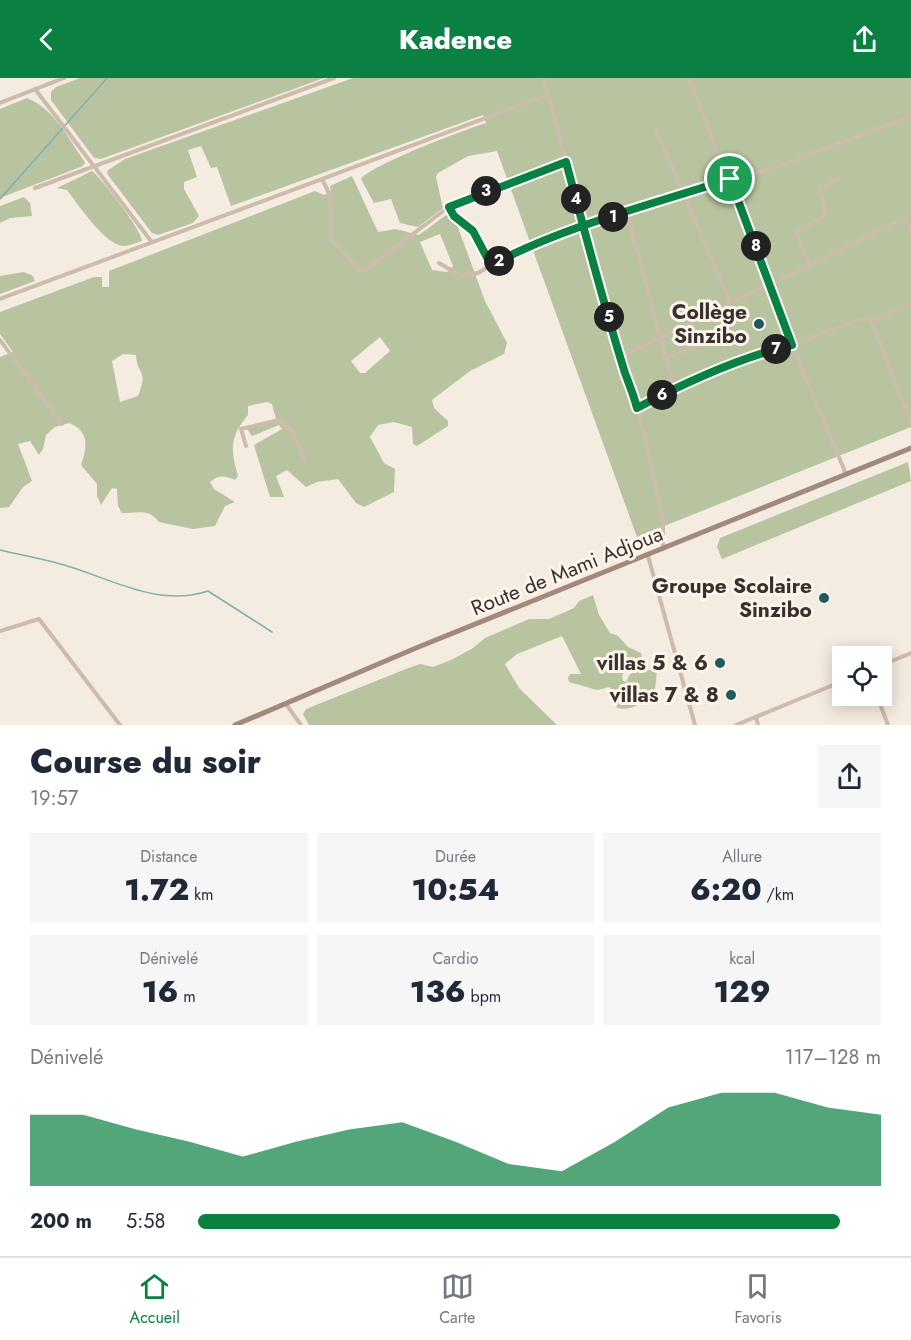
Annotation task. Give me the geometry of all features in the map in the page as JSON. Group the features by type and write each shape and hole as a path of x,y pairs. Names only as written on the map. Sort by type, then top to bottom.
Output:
{"street":[{"path":"0,103 64,78"},
{"path":"35,188 334,78"},
{"path":"543,78 637,408 663,520 663,550"},
{"path":"689,78 730,179 792,345 847,475"},
{"path":"35,89 152,242"},
{"path":"0,299 547,95"},
{"path":"439,263 461,276 478,273 513,252 584,226 730,179 770,169 911,116"},
{"path":"656,130 730,302"},
{"path":"322,179 330,195 332,240 359,270 365,270 449,207 566,162"},
{"path":"809,264 796,232 826,214 819,189 838,178"},
{"path":"449,207 454,216 473,231 491,265"},
{"path":"627,213 674,388"},
{"path":"621,357 730,302 771,286 781,277 911,215"},
{"path":"906,218 911,232"},
{"path":"637,408 674,388 768,351 792,345 860,319 879,319 911,303"},
{"path":"870,318 911,423"},
{"path":"0,340 62,424"},
{"path":"665,358 712,340"},
{"path":"246,446 241,429 279,420 292,431 305,461"},
{"name":"Route de Mami Adjoua","path":"235,725 416,648 911,448"},
{"path":"648,556 695,725"},
{"path":"0,631 39,619 120,725"},
{"path":"892,661 911,653"},
{"path":"736,725 832,686"},
{"path":"286,704 301,725"},
{"path":"881,706 888,725"},
{"path":"756,717 758,725"}],"green space":[{"path":"80,78 324,78 101,159 94,158 51,100 51,92 56,87"},
{"path":"353,78 911,78 911,427 637,537 497,151 468,156 438,173 436,177 443,208 418,227 400,223 391,199 374,203 361,179 382,165 486,123 483,115 231,206 217,167 211,168 201,146 188,150 197,177 184,182 184,189 199,216 193,223 158,235 152,233 108,175 107,171 125,159"},
{"path":"27,98 37,103 53,117 85,162 83,166 0,198 0,109"},
{"path":"92,171 129,216 142,241 125,246 116,244 100,231 67,190 57,188"},
{"path":"352,176 378,232 396,229 419,235 450,212 456,222 485,301 507,343 504,354 470,371 432,400 434,408 448,421 448,426 417,446 413,444 412,427 394,422 378,425 370,437 384,463 395,469 394,492 364,507 356,503 338,479 317,482 306,487 287,470 276,476 284,497 270,497 254,445 282,429 279,425 252,436 247,429 276,419 272,404 267,402 248,406 248,415 235,437 233,450 238,476 235,480 222,476 210,482 214,489 235,502 225,506 215,526 193,529 159,522 147,513 122,513 118,506 117,489 112,488 101,505 97,496 97,484 81,465 85,452 84,435 76,426 69,423 55,427 46,435 39,455 30,441 18,444 32,481 23,487 9,507 0,508 0,357 13,352 0,334 0,312 94,277 102,277 102,287 109,287 109,271 315,191 324,195 331,191 330,186","holes":["440,234 453,266 447,272 432,270 420,242","380,337 390,351 365,373 360,373 351,361","123,354 136,355 142,376 138,396 120,402 112,361"]},
{"path":"24,197 30,203 32,216 10,218 0,223 0,206"},
{"path":"24,272 33,276 35,281 0,294 0,276"},
{"path":"908,462 911,481 722,559 717,547 720,538"},
{"path":"593,595 599,615 610,633 618,636 628,647 641,653 642,659 629,664 622,676 623,681 626,682 630,674 642,670 657,670 655,690 651,693 642,690 643,699 632,708 617,708 610,687 597,690 569,682 570,674 581,674 562,636 517,654 505,664 519,688 557,725 309,725 303,714 306,709 406,669 420,664 433,667 451,660 473,648 485,638 529,619 549,619 574,608 579,601"}],"waterway":[{"path":"0,199 107,78"},
{"path":"0,550 64,565 153,594 171,596 208,591 272,632"}],"place":[{"name":"Collège Sinzibo","path":"759,324"},
{"name":"Groupe Scolaire Sinzibo","path":"824,598"},
{"name":"villas 5 & 6","path":"720,663"},
{"name":"villas 7 & 8","path":"731,695"}],"route":[{"path":"730,179 584,226 513,252 491,265 473,231 454,216 449,207 453,203 566,162 584,226 609,318 625,374 637,408 674,388 768,351 792,345 730,179"}]}
